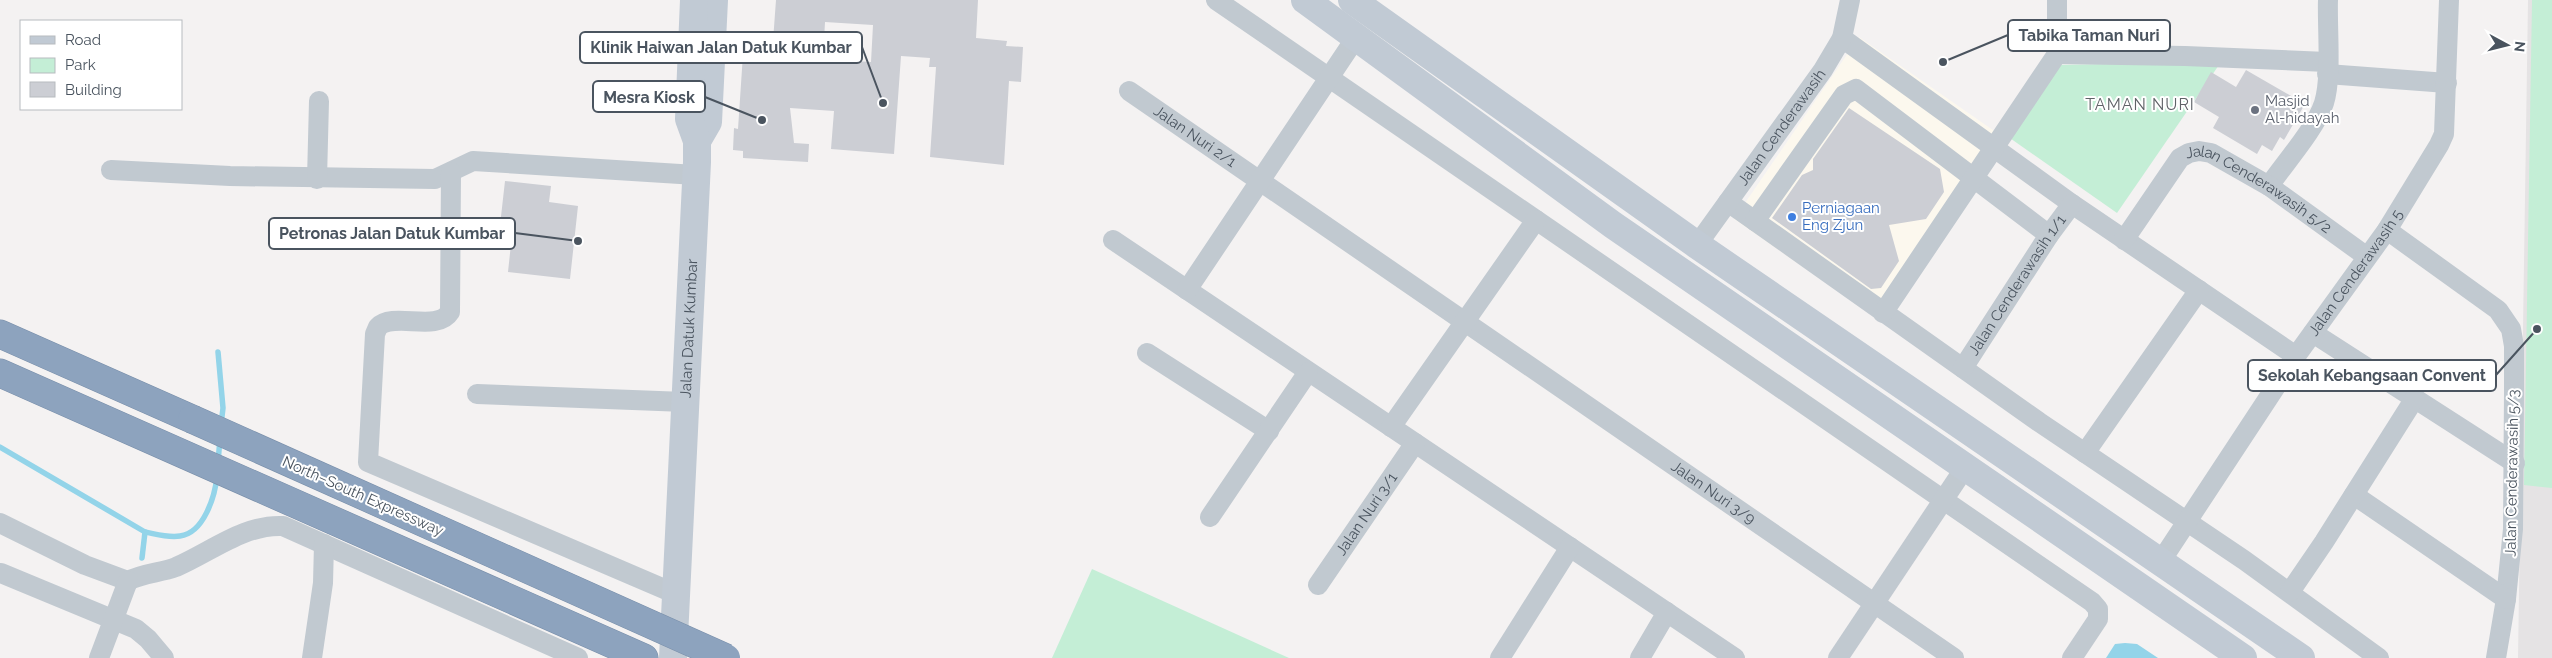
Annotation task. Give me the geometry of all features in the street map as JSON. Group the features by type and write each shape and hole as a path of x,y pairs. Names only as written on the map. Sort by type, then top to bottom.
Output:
{"highway":[{"name":"North–South Expressway","path":"0,334 726,658"},
{"path":"0,373 644,658"}],"main road":[{"name":"Jalan Datuk Kumbar","path":"694,0 689,119 703,132"},
{"name":"Jalan Datuk Kumbar","path":"673,658 696,174 703,132 714,0"},
{"path":"1304,0 1357,36 1630,236 2243,658"},
{"path":"1352,0 1697,245 2301,658"}],"street":[{"path":"1216,0 2092,602 2098,610 2098,619 2072,658"},
{"name":"Jalan Cenderawasih","path":"1697,245 1823,70 1842,38 1850,0"},
{"path":"1883,313 1975,178 2056,54 2057,0"},
{"path":"2269,186 2322,110 2326,92 2328,0"},
{"name":"Jalan Cenderawasih 5","path":"2161,561 2186,520 2296,356 2366,256 2387,230 2439,145 2444,134 2449,0"},
{"path":"1187,290 1357,36"},
{"path":"1842,38 2072,204 2296,356"},
{"path":"2056,54 2327,68 2447,83"},
{"path":"1868,97 1888,71"},
{"path":"1755,221 1844,95 1856,89 2049,235"},
{"name":"Jalan Nuri 2/1","path":"1130,91 1464,321"},
{"path":"316,179 319,101"},
{"name":"Jalan Cenderawasih 5/2","path":"2124,240 2180,158 2189,153 2199,151 2211,153 2269,186 2366,256"},
{"path":"112,170 316,179 435,179 463,164 473,161 696,174"},
{"path":"451,172 450,312 448,316 438,320 387,322 378,327 375,334 368,462 676,594"},
{"path":"1728,202 1883,313 2290,592 2379,658"},
{"name":"Jalan Cenderawasih 1/1","path":"1963,368 2049,235 2072,204"},
{"path":"1391,427 1536,220"},
{"name":"Jalan Cenderawasih 5/3","path":"2387,230 2498,310 2506,318 2511,329 2514,346 2515,463 2513,530 2506,599 2496,658"},
{"path":"1113,240 1735,658"},
{"path":"2085,453 2199,290"},
{"name":"Jalan Nuri 3/9","path":"1464,321 1954,658"},
{"path":"2313,332 2515,463"},
{"path":"1146,353 1269,431"},
{"path":"1210,517 1308,372"},
{"path":"477,394 685,402"},
{"path":"2290,592 2415,398"},
{"name":"Jalan Nuri 3/1","path":"1318,584 1415,443"},
{"path":"1838,658 1966,466"},
{"path":"2354,495 2506,599"},
{"path":"0,523 84,565 128,581"},
{"path":"100,658 128,581 140,575 175,567 237,536 270,525 284,526 578,658"},
{"path":"312,658 323,583 324,544"},
{"path":"1500,658 1570,547"},
{"path":"0,572 136,630 148,639 164,658"},
{"path":"1640,658 1667,612"}],"shaded area":[{"path":"2528,0 2552,0 2552,658 2518,658"},
{"path":"1859,37 2000,135 1875,317 1734,219"}],"green space":[{"path":"2532,0 2552,0 2552,488 2524,485"},
{"path":"2221,62 2117,213 2007,136 2055,65"},
{"path":"1092,569 1289,658 1052,658"}],"water":[{"path":"2115,644 2137,644 2158,658 2106,658"}],"building":[{"path":"776,0 978,0 976,38 1007,41 1006,46 1023,47 1021,82 1009,81 1004,165 930,157 936,67 929,67 930,58 901,56 894,154 831,149 834,111 790,108 794,143 809,144 808,162 743,158 743,151 733,150 734,128 738,129 744,39 773,41","holes":["825,22 873,25 871,62 823,59"]},
{"name":"Masjid Al-hidayah","path":"2246,70 2305,104 2284,140 2280,137 2272,151 2262,145 2257,154 2213,128 2219,117 2194,102 2211,72 2236,87"},
{"path":"1849,108 1940,169 1944,192 1926,219 1889,225 1899,261 1881,288 1871,289 1772,218 1802,175 1813,170 1813,159"},
{"path":"505,181 551,186 549,202 578,206 570,279 508,272 511,244 498,243"}],"waterway":[{"path":"218,352 223,408 221,425"},
{"path":"218,462 220,439"},
{"path":"0,447 145,532 167,536 180,536 188,533 202,521 211,503 217,476"},
{"path":"142,558 145,532"}],"place":[{"name":"Tabika Taman Nuri","path":"1943,62"},
{"name":"Klinik Haiwan Jalan Datuk Kumbar","path":"883,103"},
{"name":"Masjid Al-hidayah","path":"2255,110"},
{"name":"Mesra Kiosk","path":"762,120"},
{"name":"Perniagaan Eng Zjun","path":"1792,217"},
{"name":"Petronas Jalan Datuk Kumbar","path":"578,241"},
{"name":"Sekolah Kebangsaan Convent","path":"2537,329"}],"district":[{"name":"TAMAN NURI","path":"2140,104"}]}
